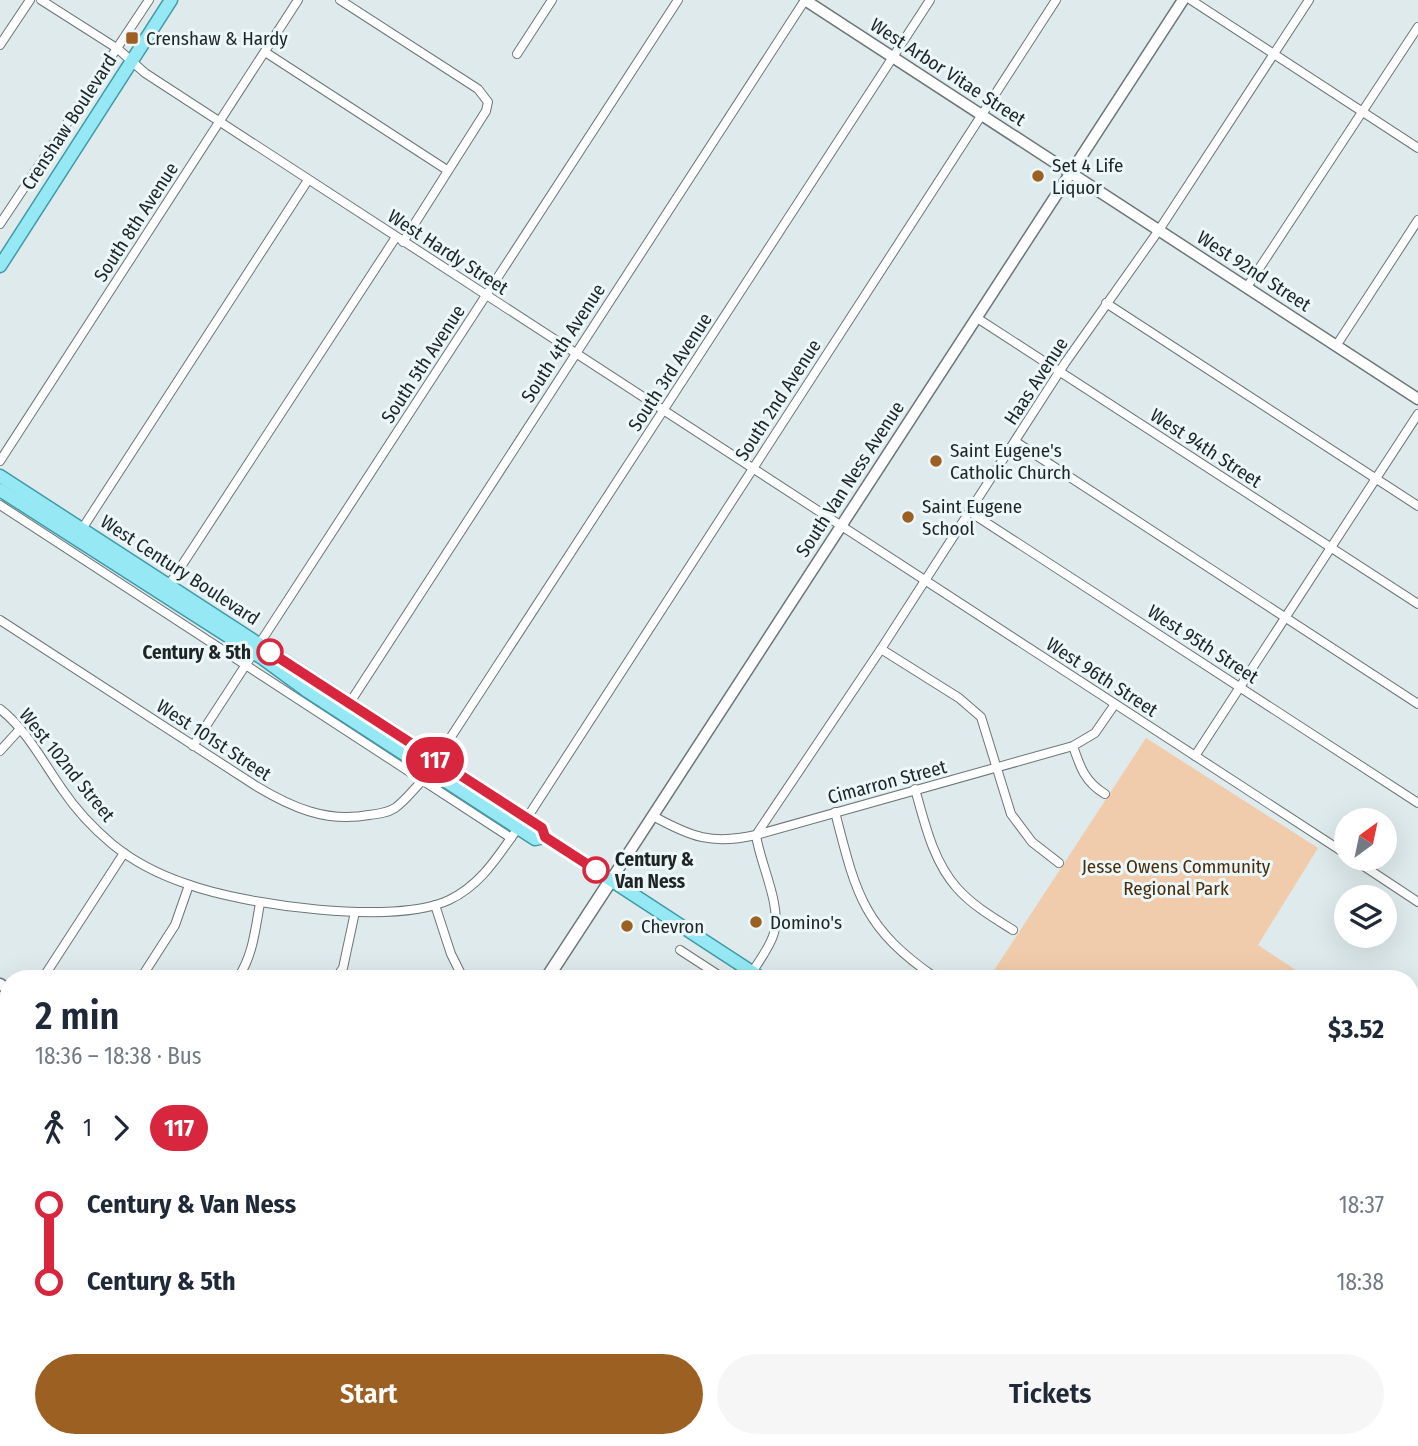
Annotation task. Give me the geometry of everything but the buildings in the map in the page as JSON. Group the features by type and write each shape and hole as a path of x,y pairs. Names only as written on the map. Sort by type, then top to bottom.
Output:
{"main road":[{"name":"Crenshaw Boulevard","path":"0,265 172,0"},
{"name":"West Century Boulevard","path":"0,476 169,585 256,649 307,691 519,828 542,828 545,837 749,970"},
{"name":"West Century Boulevard","path":"0,490 436,760 519,828"},
{"name":"South Van Ness Avenue","path":"552,970 611,880"}],"street":[{"path":"0,45 30,0"},
{"name":"West Hardy Street","path":"41,0 118,49 145,73 842,526"},
{"name":"Crenshaw Boulevard","path":"0,224 149,0"},
{"name":"South 8th Avenue","path":"0,461 298,0"},
{"path":"169,585 486,111 488,102 478,89 340,0"},
{"path":"517,54 552,0"},
{"name":"South 5th Avenue","path":"193,746 678,0"},
{"name":"West Arbor Vitae Street","path":"805,0 1071,173"},
{"name":"South 4th Avenue","path":"349,704 805,0"},
{"name":"South 3rd Avenue","path":"436,760 930,0"},
{"name":"South 2nd Avenue","path":"435,905 463,892 486,873 519,828 1056,0"},
{"name":"South Van Ness Avenue","path":"611,880 1184,0"},
{"path":"1191,0 1418,148"},
{"name":"Haas Avenue","path":"756,835 881,649 1059,372 1159,230 1308,0"},
{"path":"1247,287 1418,27"},
{"path":"265,52 447,170"},
{"name":"West 92nd Street","path":"1071,173 1418,399"},
{"path":"82,529 308,180"},
{"path":"1336,346 1418,220"},
{"path":"1106,303 1418,506"},
{"name":"West 94th Street","path":"977,318 1418,604"},
{"path":"1195,756 1418,414"},
{"path":"1016,442 1418,704"},
{"name":"West Century Boulevard","path":"0,505 422,781 519,828"},
{"name":"West 95th Street","path":"970,512 1418,803"},
{"name":"West 96th Street","path":"842,526 1334,847"},
{"name":"West 101st Street","path":"0,620 193,746 297,809 319,815 360,817 392,810 422,781"},
{"path":"881,649 972,708 981,717 1005,797 1020,828 1032,842 1059,863"},
{"name":"Cimarron Street","path":"653,816 687,834 705,839 736,840 1073,746 1095,733 1115,705"},
{"name":"West 102nd Street","path":"0,709 20,729 81,814 124,853 164,875 189,885 260,904 355,912 398,911 435,905"},
{"path":"0,751 20,729"},
{"path":"1073,746 1083,774 1105,794"},
{"path":"915,789 936,856 957,888 977,906 1013,930"},
{"path":"835,812 855,886 874,923 902,953 925,970"},
{"path":"756,835 774,904 775,924 759,970"},
{"path":"48,970 124,853"},
{"path":"1373,872 1418,902"},
{"path":"146,970 175,925 189,885"},
{"path":"244,970 252,950 260,904"},
{"path":"435,905 457,970"},
{"path":"342,970 355,912"},
{"path":"680,950 711,970"}],"green space":[{"name":"Jesse Owens Community Regional Park","path":"1146,738 1318,848 1258,945 1296,970 994,970"}],"bus line":[{"name":"117","path":"270,652 542,828 545,837 596,870"}],"place":[{"name":"Crenshaw & Hardy","path":"132,38"},
{"name":"Set 4 Life Liquor","path":"1038,176"},
{"name":"Saint Eugene's Catholic Church","path":"936,461"},
{"name":"Saint Eugene School","path":"908,517"},
{"name":"Century & 5th","path":"270,652"},
{"name":"Century & Van Ness","path":"596,870"},
{"name":"Domino's","path":"756,922"},
{"name":"Chevron","path":"627,926"}]}
